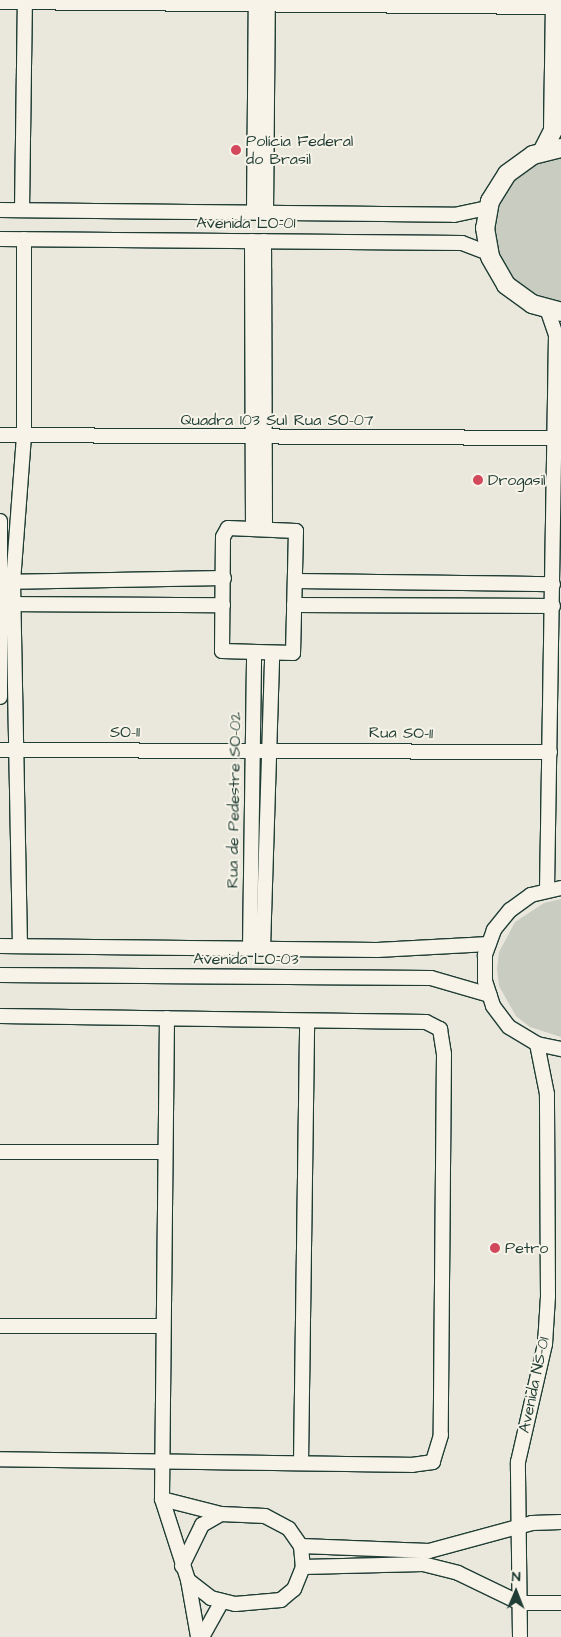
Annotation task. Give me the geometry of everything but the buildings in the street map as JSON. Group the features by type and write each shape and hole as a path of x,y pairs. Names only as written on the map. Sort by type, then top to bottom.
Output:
{"main road":[{"path":"542,152 554,123 555,3"},
{"path":"554,310 509,288 488,253 488,208 507,174 542,152 561,148"}],"street":[{"path":"22,210 10,1 555,3"},
{"path":"260,213 262,2"},
{"name":"Avenida LO-01","path":"0,210 454,215 488,208"},
{"name":"Avenida LO-01","path":"0,239 462,243 488,253"},
{"path":"5,582 24,436 24,239"},
{"path":"258,241 259,528"},
{"path":"554,310 556,335 550,752 554,889 510,910 489,944 485,981 490,995 509,1027 537,1044 561,1049"},
{"name":"Quadra 103 Sul Rua SO-07","path":"0,435 260,438 554,438"},
{"path":"0,521 5,582 0,697"},
{"path":"230,528 259,528 296,531 294,652 272,654 222,651 224,533 230,528"},
{"path":"5,582 224,578"},
{"path":"295,582 553,584"},
{"path":"5,604 223,605"},
{"path":"5,604 14,750 20,946"},
{"path":"294,605 553,606"},
{"name":"Rua de Pedestre SO-02","path":"254,653 251,749 256,948"},
{"name":"Rua de Pedestre SO-02","path":"256,948 272,654"},
{"name":"SO-11","path":"0,750 251,749"},
{"name":"Rua SO-11","path":"251,749 550,752"},
{"name":"Avenida LO-03","path":"0,946 377,950 489,944"},
{"name":"Avenida LO-03","path":"0,975 431,978 490,995"},
{"path":"0,1016 426,1022 441,1032 442,1425 439,1448 433,1462 426,1465 163,1463 0,1458"},
{"path":"166,1018 162,1499 188,1580 198,1637"},
{"path":"301,1463 307,1021"},
{"name":"Avenida NS-01","path":"520,1637 518,1462 546,1344 548,1296 547,1094 537,1044"},
{"path":"0,1152 165,1152"},
{"path":"0,1326 163,1326"},
{"path":"162,1499 222,1514 265,1516 289,1529 301,1546 303,1567 294,1589 281,1600 222,1601 188,1580"},
{"path":"182,1566 202,1525 222,1514"},
{"path":"301,1546 429,1551 518,1527 561,1522"},
{"path":"303,1567 423,1564 458,1573 520,1603 561,1603"},
{"path":"202,1637 222,1601"}],"shaded area":[{"path":"561,156 561,303 533,294 512,278 497,253 494,232 498,203 514,179 533,164"},
{"path":"561,899 561,1037 530,1027 516,1016 499,986 497,969 499,952 515,922 544,903"}],"place":[{"name":"Polícia Federal do Brasil","path":"236,150"},
{"name":"Drogasil","path":"478,480"},
{"name":"Petro","path":"495,1248"}]}
